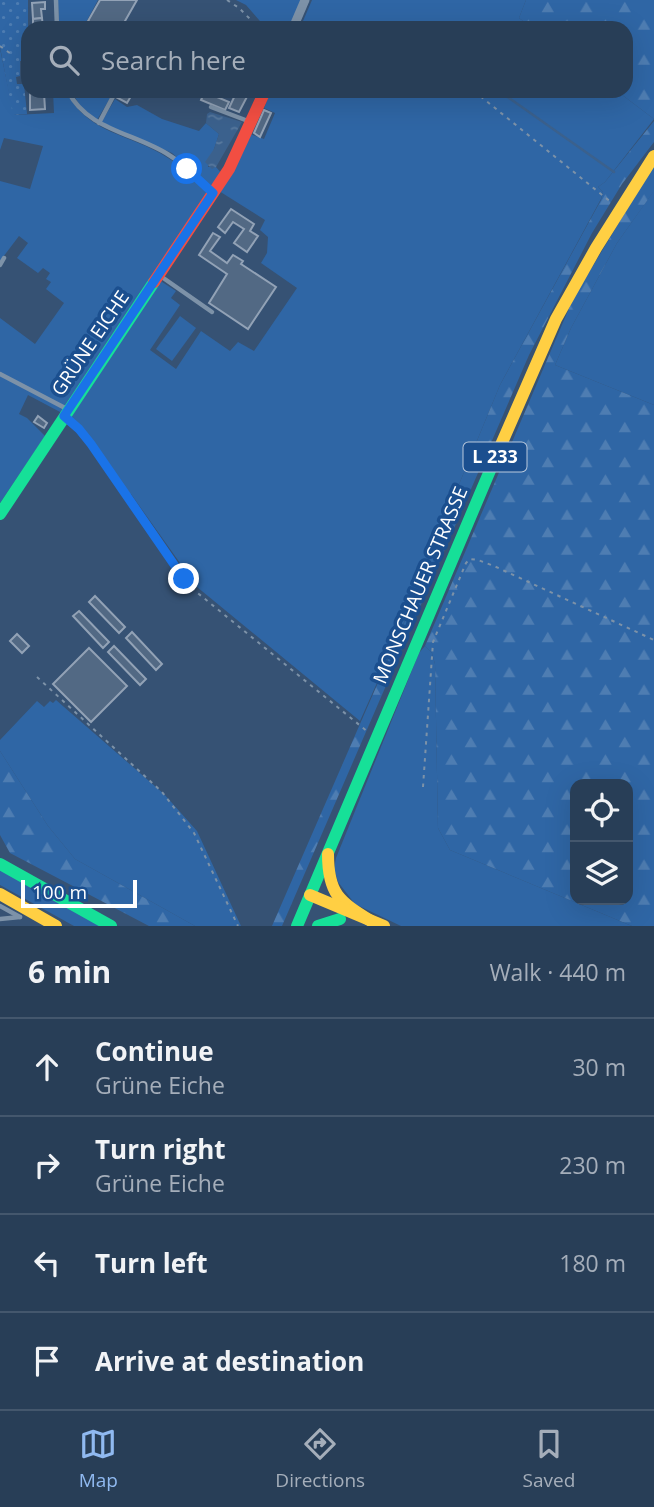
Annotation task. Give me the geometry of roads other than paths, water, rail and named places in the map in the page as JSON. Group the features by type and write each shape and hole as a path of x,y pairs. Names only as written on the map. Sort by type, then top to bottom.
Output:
{"main road":[{"name":"GRÜNE EICHE","path":"0,514 213,193 238,153 262,98"},
{"name":"MONSCHAUER STRASSE","path":"297,926 544,343 568,295 619,207 654,156"},
{"path":"328,854 327,876 332,892 373,924"},
{"path":"0,855 38,886"},
{"path":"0,864 111,926"},
{"path":"308,900 373,924"},
{"path":"308,900 340,919 373,924"},
{"path":"0,904 56,926"},
{"path":"20,917 35,926"},
{"path":"318,926 340,919"}],"street":[{"path":"296,21 305,0"}],"lane":[{"path":"56,0 57,21"},
{"path":"72,98 78,107 99,123 170,155 213,193"},
{"path":"99,123 112,98"},
{"path":"211,107 252,122"},
{"path":"0,265 4,258"},
{"path":"158,275 212,312"},
{"path":"0,374 66,413"},
{"path":"0,904 20,917"},
{"path":"0,919 20,917"}],"water":[{"path":"210,112 242,122 216,167 212,169 205,162 214,149 219,134 206,123 207,114"}],"waterway":[{"path":"509,98 614,172"}]}
